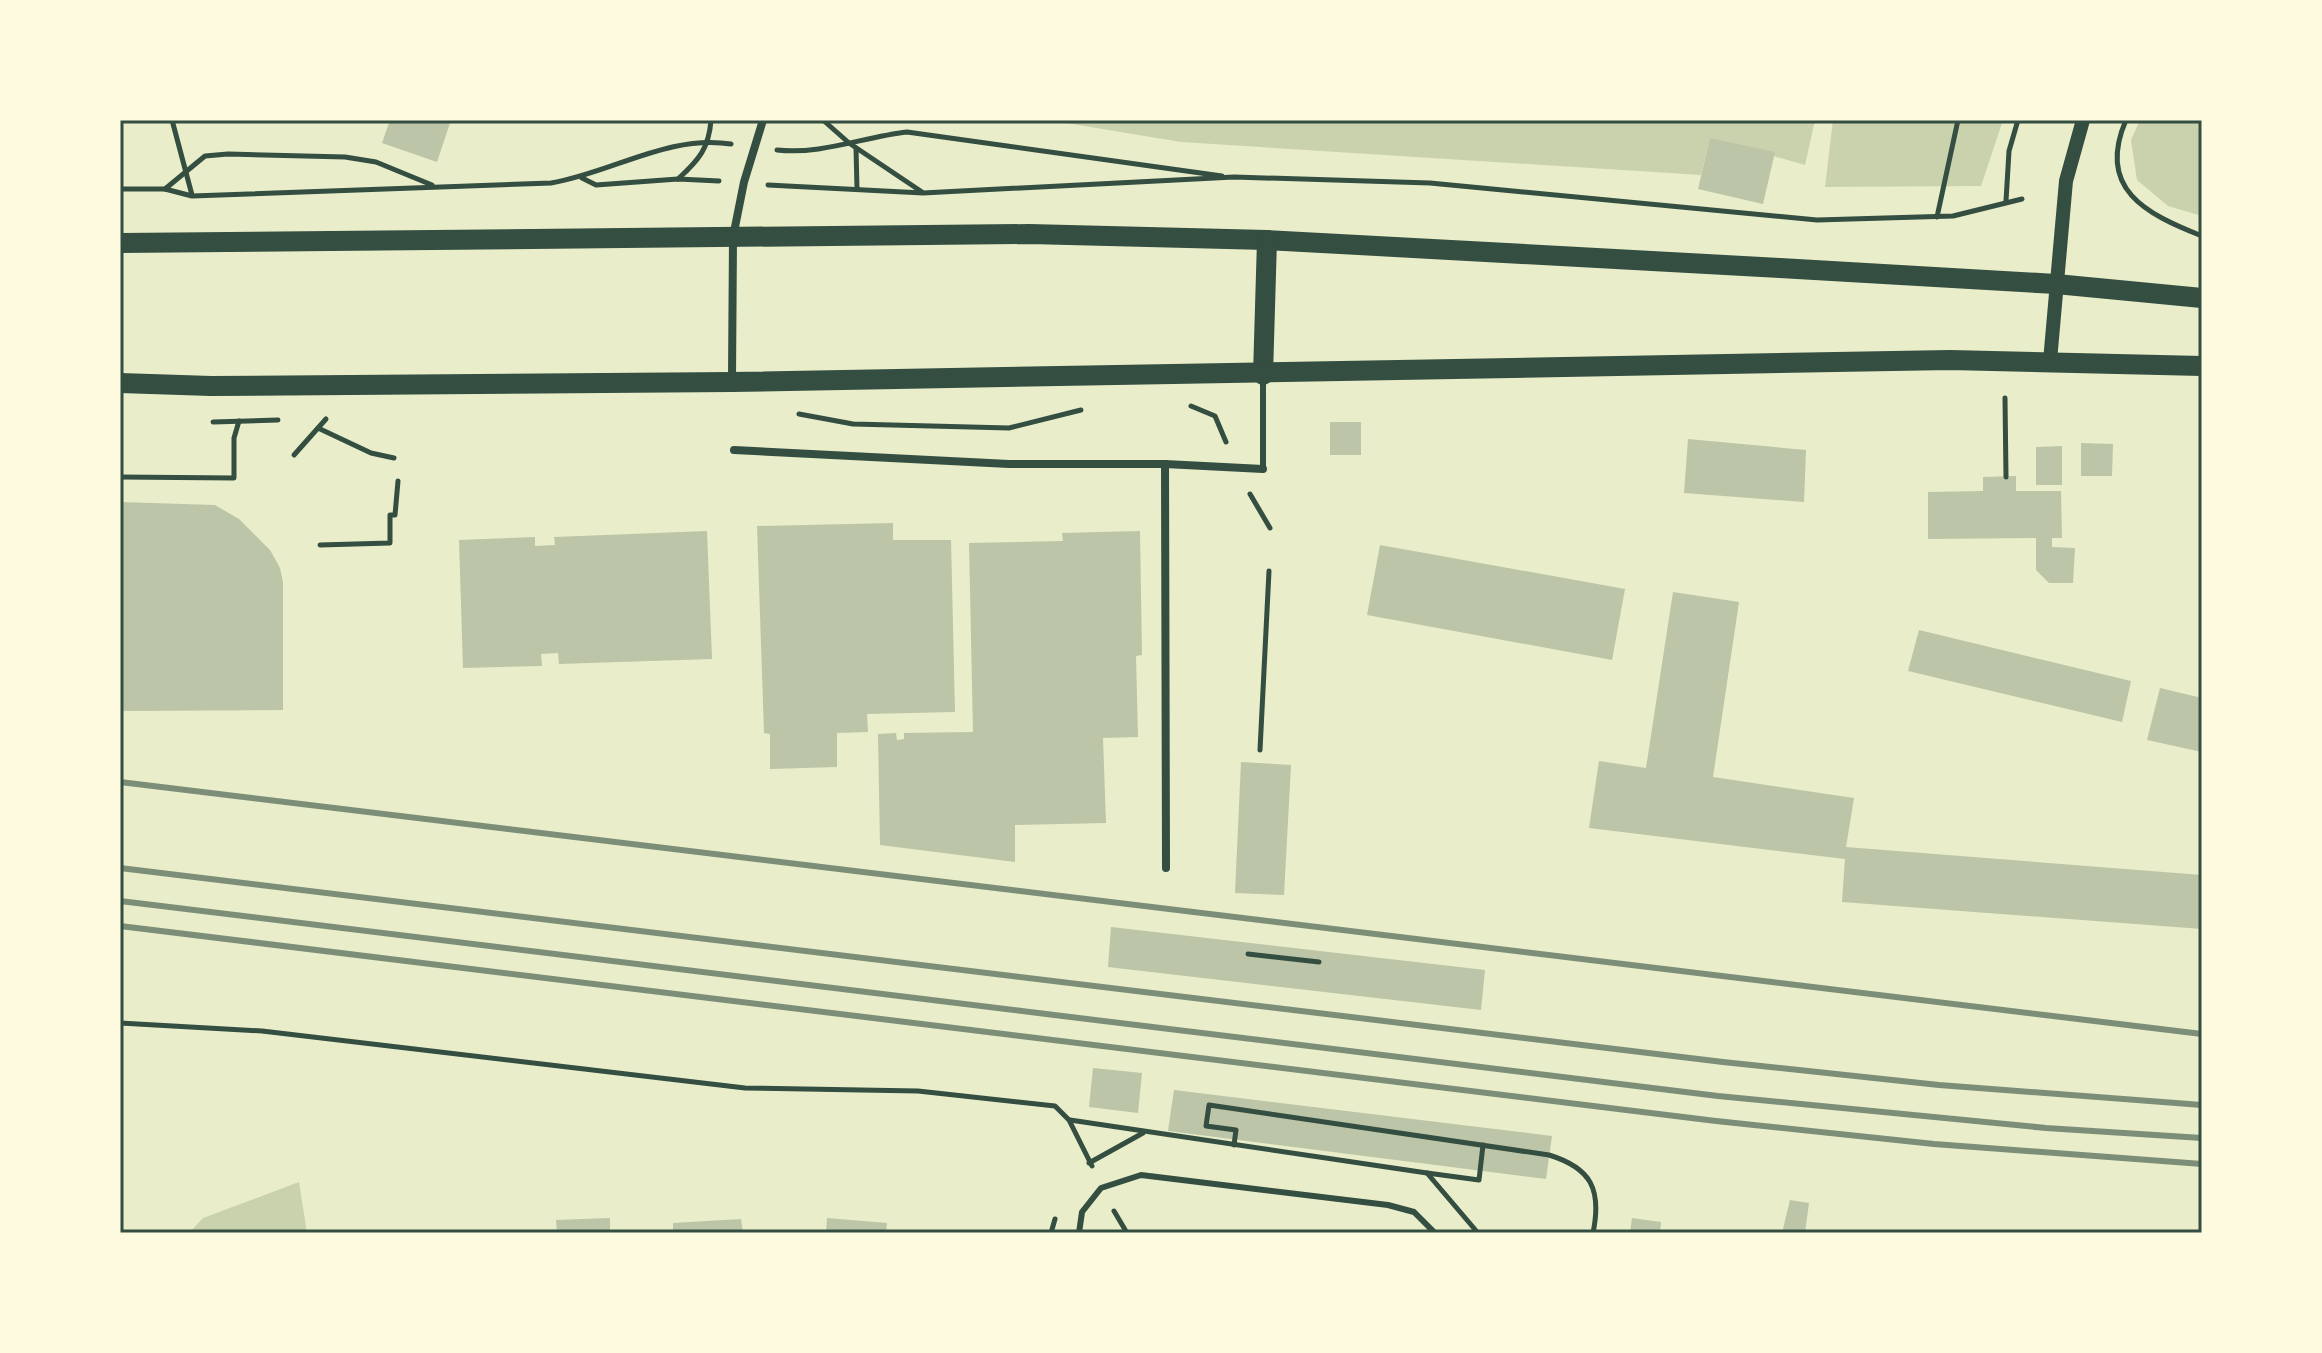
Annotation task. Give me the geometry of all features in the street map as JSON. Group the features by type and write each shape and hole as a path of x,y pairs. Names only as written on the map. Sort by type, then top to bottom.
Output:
{"main road":[{"path":"120,243 1029,234 1267,240 2056,284 2202,298"},
{"path":"1263,375 1267,240"},
{"path":"120,383 211,386 732,382 2050,361 2202,366"}],"street":[{"path":"732,382 733,237 744,182 763,120"},
{"path":"2050,361 2066,181 2083,120"},
{"path":"734,450 1009,464 1165,464 1263,469"},
{"path":"1165,464 1166,868"}],"lane":[{"path":"1263,375 1263,469"},
{"path":"1079,1233 1082,1212 1101,1188 1141,1175 1359,1201 1414,1212 1435,1233"}],"path":[{"path":"172,120 192,196"},
{"path":"678,179 701,158 709,141 711,120"},
{"path":"823,120 849,143 923,193"},
{"path":"1937,217 1958,120"},
{"path":"2006,201 2007,163 2018,120"},
{"path":"2126,120 2117,154 2119,178 2142,209 2202,236"},
{"path":"120,189 165,189 192,196 551,183 582,178 602,168 709,141 795,152 907,132 1234,177"},
{"path":"856,148 857,189"},
{"path":"165,189 205,156 228,154 345,157 376,162 433,185"},
{"path":"582,178 596,185 678,179 813,190 923,193 1234,177 1430,183 1783,219 1937,217 2022,199"},
{"path":"2005,398 2006,477"},
{"path":"794,414 853,424 1009,428 1090,407"},
{"path":"294,455 326,419"},
{"path":"120,477 234,478 234,438 239,421"},
{"path":"318,428 371,453 394,458"},
{"path":"320,545 390,543 390,515 395,515 398,481"},
{"path":"1260,750 1269,571"},
{"path":"1248,954 1319,962"},
{"path":"120,1023 262,1031 745,1088 918,1091 1055,1106 1069,1120 1101,1188"},
{"path":"1234,1145 1236,1130 1206,1126 1209,1105 1549,1155 1579,1167 1591,1181 1596,1199 1593,1233"},
{"path":"1069,1120 1479,1180 1483,1145"},
{"path":"1427,1173 1478,1233"}],"green space":[{"path":"1048,120 1815,120 1805,165 1710,138 1701,175 1181,142"},
{"path":"1833,120 2003,120 1981,186 1825,187"},
{"path":"2140,120 2202,120 2202,216 2168,206 2137,180 2131,140"},
{"path":"299,1182 307,1233 189,1233 203,1218"}],"building":[{"path":"390,120 451,120 437,162 382,143"},
{"path":"1710,138 1775,152 1763,204 1698,189"},
{"path":"1330,422 1361,422 1361,455 1330,455"},
{"path":"1688,439 1806,450 1804,502 1684,493"},
{"path":"2081,443 2113,444 2112,476 2081,476"},
{"path":"2062,446 2062,485 2036,485 2036,447"},
{"path":"2016,476 2016,491 2061,491 2062,538 2052,538 2052,547 2075,548 2073,583 2049,583 2036,570 2036,538 1928,539 1928,492 1983,491 1983,477"},
{"path":"120,502 215,505 239,519 270,550 280,568 283,582 283,710 120,711"},
{"path":"893,523 893,540 951,540 955,712 867,714 868,732 837,733 837,767 770,769 770,734 764,733 757,526"},
{"path":"707,531 712,659 559,664 558,653 541,654 542,666 463,668 459,540 535,537 535,546 555,545 554,537"},
{"path":"1140,531 1142,655 1136,656 1138,737 1103,738 1106,823 1015,825 1015,862 880,845 878,734 896,733 897,740 904,739 904,733 973,732 969,543 1063,541 1062,533"},
{"path":"1380,545 1625,589 1612,660 1367,615"},
{"path":"1673,592 1739,602 1713,777 1854,798 1846,847 2202,875 2202,929 1842,902 1845,859 1589,828 1599,761 1646,768"},
{"path":"1919,630 2131,681 2122,722 1908,671"},
{"path":"2160,688 2202,698 2202,752 2147,740"},
{"path":"1241,762 1291,765 1284,895 1235,893"},
{"path":"1111,927 1485,970 1481,1010 1108,967"},
{"path":"1093,1068 1142,1073 1138,1113 1089,1107"},
{"path":"1174,1090 1552,1136 1546,1179 1168,1131"},
{"path":"1790,1200 1809,1203 1805,1233 1782,1233"},
{"path":"610,1218 610,1233 557,1233 556,1220"},
{"path":"827,1218 887,1223 886,1233 826,1233"},
{"path":"1632,1218 1661,1222 1660,1233 1630,1233"},
{"path":"741,1219 743,1233 673,1233 673,1223"}],"railway":[{"path":"120,782 2202,1034"},
{"path":"120,868 1723,1062 1939,1085 2202,1105"},
{"path":"120,901 1718,1096 2046,1128 2202,1138"},
{"path":"120,926 1716,1121 1934,1144 2202,1164"}]}
